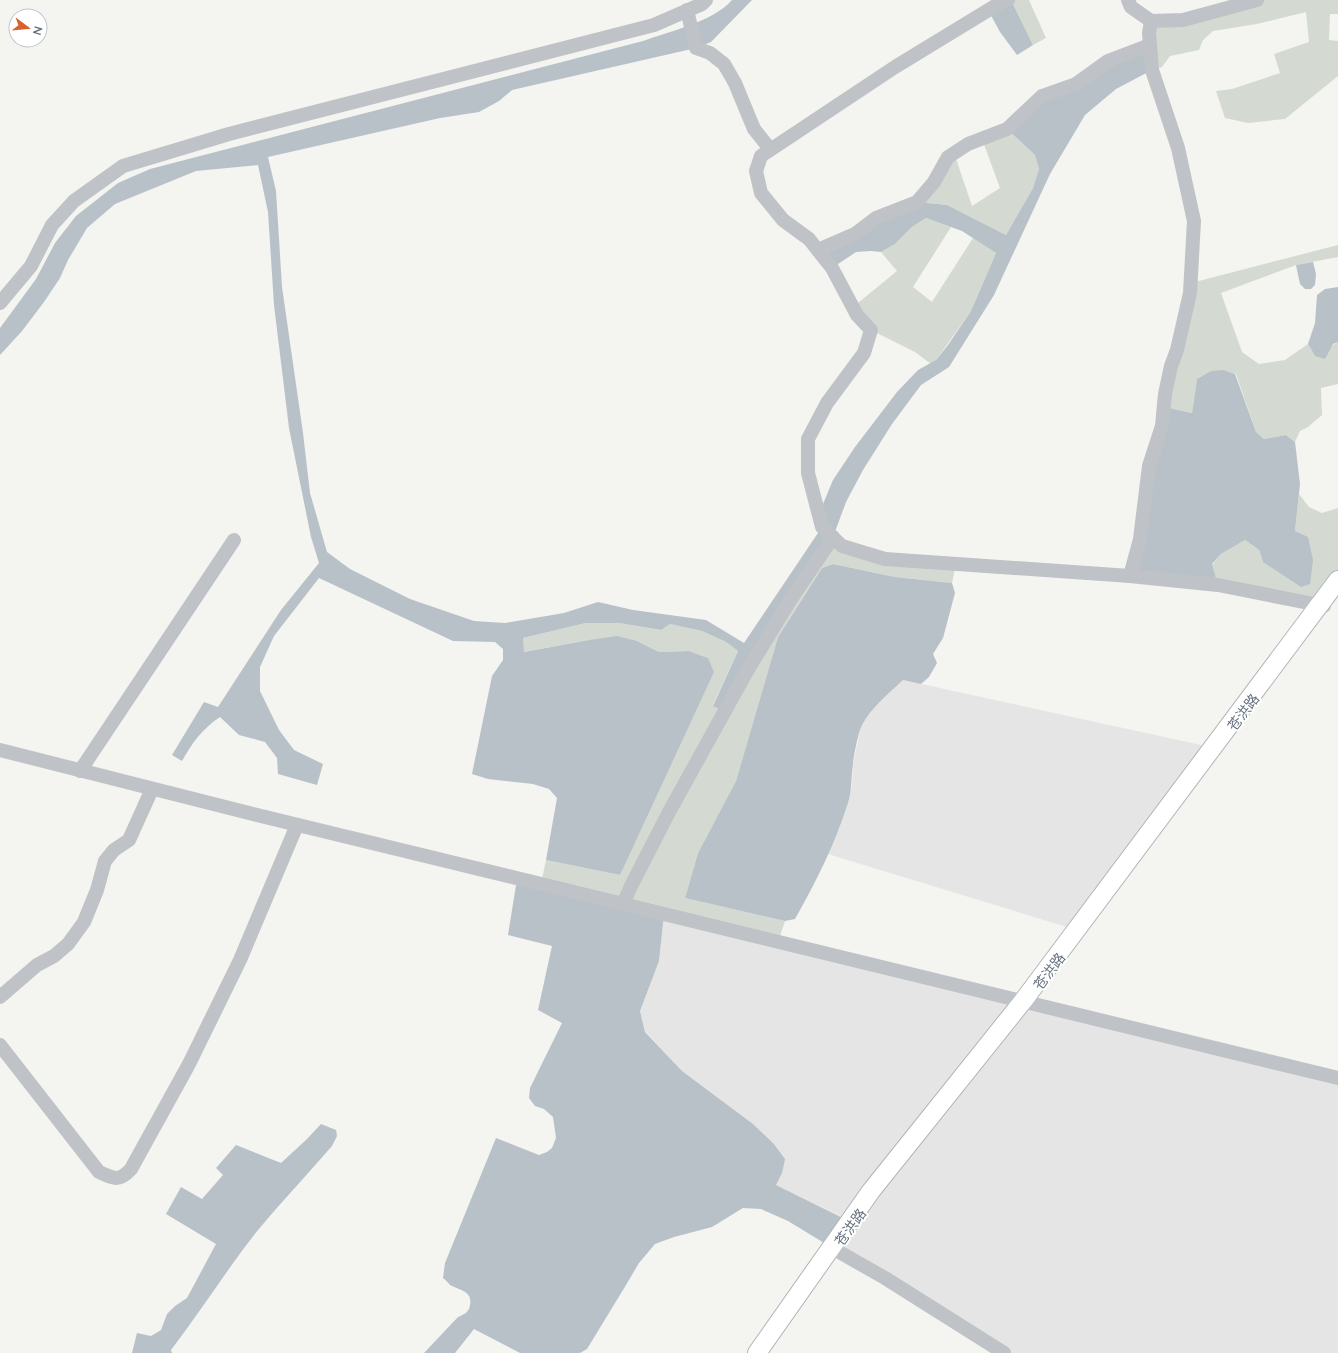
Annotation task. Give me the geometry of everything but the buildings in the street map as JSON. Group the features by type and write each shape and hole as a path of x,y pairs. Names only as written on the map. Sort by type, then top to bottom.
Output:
{"main road":[{"path":"1321,606 1338,580"},
{"name":"苍洪路","path":"760,1353 884,1180 1112,888 1321,606 1338,589"},
{"path":"757,1353 871,1191 1024,1002"}],"street":[{"path":"0,303 31,266 52,225 74,201 123,166 229,134 654,24 702,4 706,0"},
{"path":"1008,0 988,10 895,67 761,156 756,171 761,193 783,220 809,239 818,250 832,268 857,315 871,330 864,353 827,403 808,439 808,472 822,527 842,546 885,559 1130,576 1218,585 1321,606"},
{"path":"1128,0 1132,7 1151,21 1183,20 1257,0"},
{"path":"687,10 696,48 710,53 724,64 735,83 754,129 770,149"},
{"path":"1130,576 1140,539 1149,466 1162,426 1165,394 1190,293 1194,220 1178,148 1152,70 1149,33 1151,21"},
{"path":"818,250 855,234 876,218 917,202 934,182 948,157 968,144 1007,129 1042,96 1076,84 1108,61 1150,45"},
{"path":"623,904 669,812 746,671 791,599 833,537"},
{"path":"80,770 234,540"},
{"path":"0,750 297,825 1338,1078"},
{"path":"0,997 37,965 54,956 68,944 84,922 97,890 105,861 114,850 129,840 152,789"},
{"path":"0,1045 99,1172 113,1179 123,1177 131,1168 192,1057 240,960 297,825"},
{"path":"834,1249 885,1278 1004,1353"}],"shaded area":[{"path":"732,0 752,0 711,42 696,48 512,90 499,101 479,112 440,118 268,157 276,191 282,287 310,493 327,552 350,569 410,599 474,621 505,623 564,613 598,602 633,610 706,620 744,643 822,527 823,504 833,480 855,447 897,392 918,370 936,360 948,345 971,311 996,253 962,231 926,218 912,227 895,244 881,252 856,252 832,268 818,250 917,202 947,205 1006,235 1033,188 1039,169 1035,155 1007,129 1042,96 1150,45 1152,70 1116,89 1085,115 1050,174 994,295 949,367 921,385 892,424 863,470 846,502 833,537 725,711 713,706 738,651 726,642 702,631 670,624 661,630 619,623 586,623 523,638 524,652 617,636 637,641 659,652 689,651 708,658 714,672 620,875 546,860 557,798 549,789 533,784 488,779 472,774 492,676 503,660 503,649 495,642 453,641 319,578 274,636 260,667 260,691 279,730 294,750 323,764 317,785 278,774 277,758 265,742 239,735 220,717 208,726 198,737 182,761 172,755 204,702 218,707 281,610 319,563 311,537 289,428 274,305 268,212 258,165 196,171 115,204 87,228 68,260 60,278 44,302 22,331 0,355 0,328 36,279 55,243 76,216 118,183 150,169 643,41 703,20 724,8"},
{"path":"1011,0 1029,0 1046,38 1033,45"},
{"path":"1011,0 1033,45 1017,55 1000,32 988,10"},
{"path":"1257,0 1338,0 1338,14 1330,14 1329,40 1338,41 1338,76 1285,119 1248,123 1225,118 1216,91 1232,89 1280,73 1274,54 1309,42 1306,12 1257,24 1213,31 1203,40 1199,50 1170,56 1162,67 1152,70 1151,21"},
{"path":"1007,129 1035,155 1039,169 1033,188 1006,235 947,205 917,202 954,153 972,206 1000,188 982,139"},
{"path":"926,218 951,227 913,287 932,302 973,238 996,253 971,311 936,360 931,364 915,352 871,330 853,307 897,271 881,252 895,244 912,227"},
{"path":"1338,245 1338,257 1296,265 1221,293 1242,352 1259,364 1285,360 1308,344 1315,356 1338,342 1338,384 1321,388 1322,415 1308,427 1300,431 1295,442 1286,435 1264,439 1256,432 1236,374 1225,371 1216,371 1197,379 1192,413 1164,407 1191,283"},
{"path":"1313,262 1316,274 1315,285 1311,289 1305,289 1300,284 1296,265"},
{"path":"1338,287 1338,342 1333,344 1325,359 1315,356 1308,344 1315,323 1317,295 1325,289"},
{"path":"1223,370 1235,374 1256,432 1264,439 1286,435 1295,442 1300,484 1295,531 1308,537 1313,560 1310,584 1301,587 1263,562 1259,550 1245,540 1221,554 1212,564 1218,585 1130,576 1164,407 1192,413 1197,379 1211,371"},
{"path":"1299,494 1309,507 1322,513 1338,508 1338,589 1324,606 1218,585 1212,565 1221,554 1245,540 1259,550 1263,562 1295,531"},
{"path":"833,537 842,546 956,563 952,583 895,577 833,564 822,568 778,637 736,781 698,853 685,898 785,921 778,942 541,884 546,860 620,875 708,658 689,651 659,652 637,641 589,640 523,652 523,638 586,623 619,623 660,630 670,624 702,631 726,642 738,651 713,705 725,711"},
{"path":"833,564 895,577 952,583 955,593 943,638 933,654 937,663 929,677 921,684 903,680 875,707 862,725 854,755 849,798 843,818 824,862 795,919 785,921 685,898 698,853 736,781 778,637 822,568"},
{"path":"903,680 1215,748 1080,931 828,854 849,800 852,785 853,765 861,726 876,705"},
{"path":"517,879 664,914 659,961 640,1011 645,1032 682,1071 753,1124 773,1143 785,1159 782,1173 776,1185 853,1223 834,1249 788,1221 761,1209 743,1208 712,1227 674,1237 655,1244 639,1263 587,1349 580,1353 520,1353 474,1329 455,1353 424,1353 458,1317 463,1315 469,1309 470,1300 467,1294 450,1285 443,1278 445,1263 496,1138 539,1155 552,1148 556,1138 553,1117 544,1109 535,1106 529,1098 530,1088 562,1023 538,1010 552,946 508,935"},
{"path":"664,914 1338,1078 1338,1353 1004,1353 834,1249 853,1222 776,1185 782,1173 773,1143 753,1124 682,1071 645,1031 640,1011 659,961"},
{"path":"321,1124 336,1130 337,1136 332,1146 258,1230 171,1350 172,1353 132,1353 137,1333 151,1336 161,1330 167,1314 175,1306 187,1298 216,1244 166,1214 181,1187 202,1199 223,1175 216,1168 236,1145 281,1163"}]}
